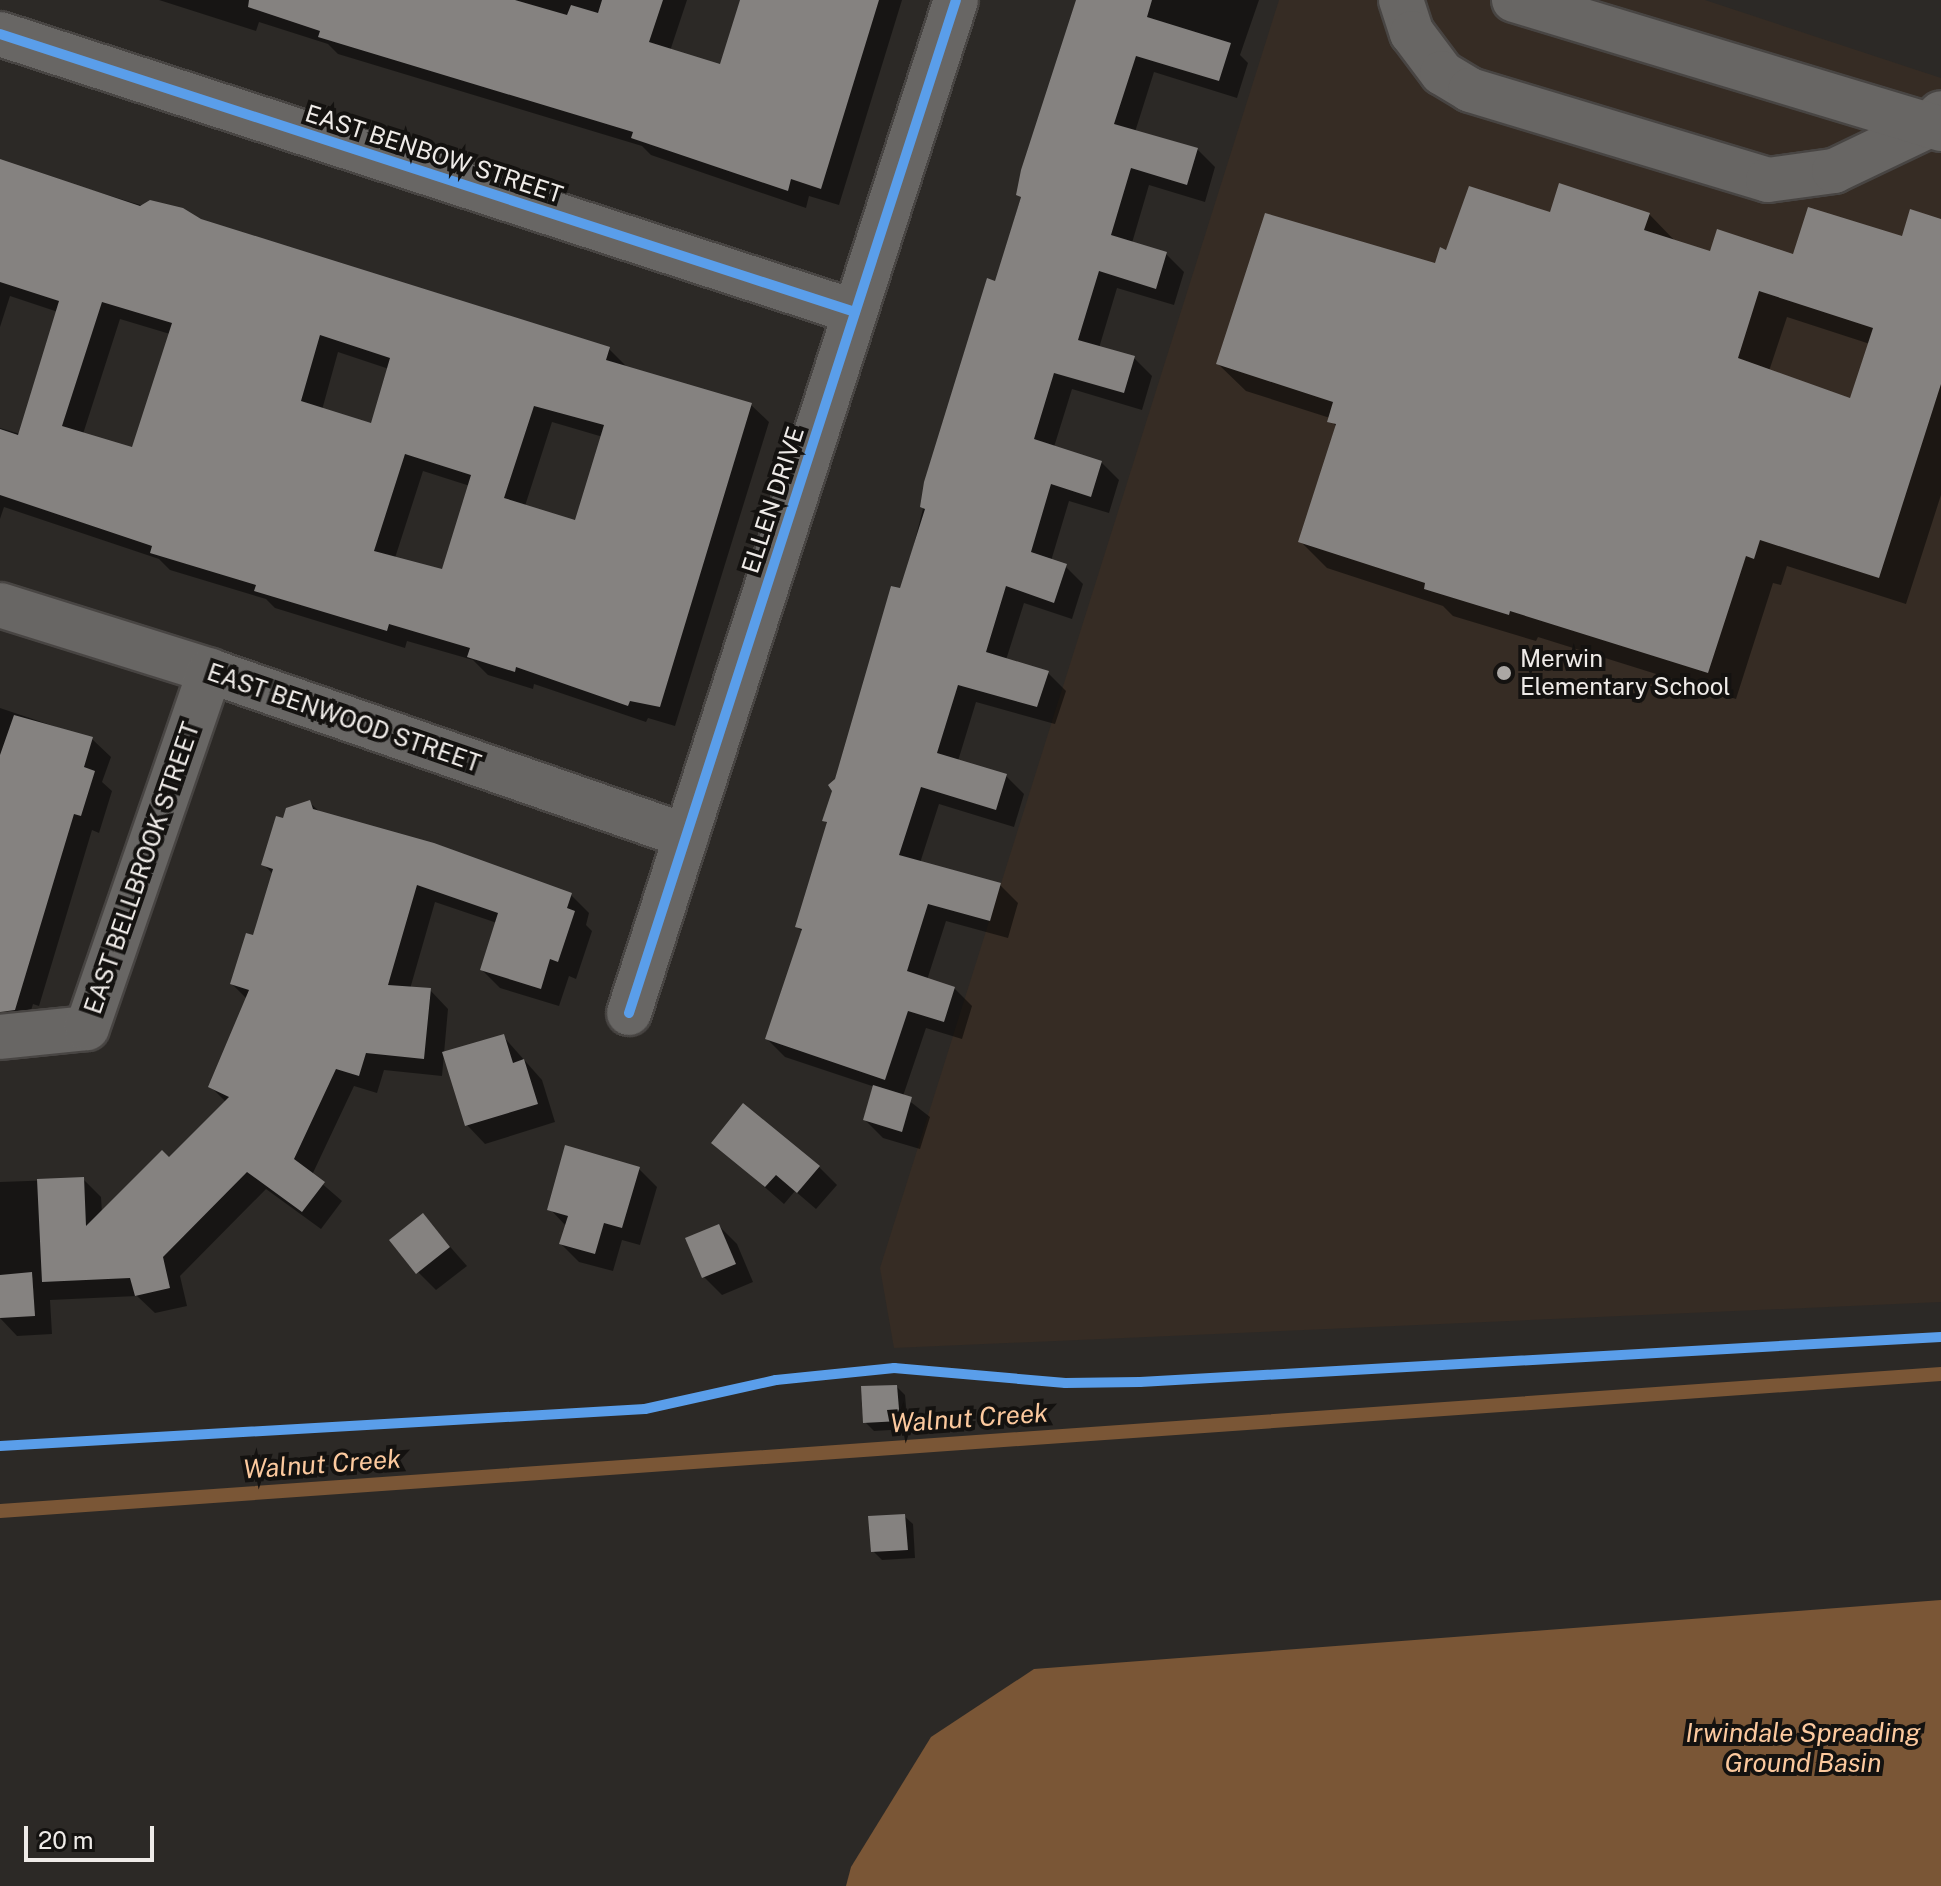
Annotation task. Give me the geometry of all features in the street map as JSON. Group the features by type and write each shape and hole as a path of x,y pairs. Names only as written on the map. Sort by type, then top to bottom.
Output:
{"street":[{"name":"ELLEN DRIVE","path":"629,1013 956,0"},
{"path":"1401,0 1412,33 1442,73 1470,90 1768,180 1834,171 1937,123"},
{"path":"1514,0 1937,123"},
{"name":"EAST BENBOW STREET","path":"0,34 855,312"},
{"name":"EAST BENWOOD STREET","path":"0,605 210,671 686,836"},
{"name":"EAST BELLBROOK STREET","path":"0,1037 87,1028 210,671"}],"shaded area":[{"name":"Merwin Elementary School","path":"1279,0 1705,0 1941,78 1941,1302 894,1348 880,1268"}],"water":[{"name":"Irwindale Spreading Ground Basin","path":"1941,1600 1941,1886 846,1886 851,1867 931,1737 1034,1669"}],"building":[{"path":"249,0 515,0 567,15 571,5 598,13 602,0 663,0 649,42 720,64 740,0 879,0 821,189 791,179 788,191 631,138 633,132 318,37 320,31 248,7"},
{"path":"1076,0 1152,0 1147,17 1231,43 1219,81 1136,56 1114,124 1198,148 1187,185 1131,168 1111,235 1167,252 1156,289 1099,271 1078,340 1135,356 1124,393 1054,373 1034,439 1102,461 1091,497 1051,484 1031,552 1067,564 1054,603 1006,586 986,652 1049,671 1037,707 958,685 937,753 1007,774 996,810 921,787 899,855 1001,883 990,921 928,904 907,971 955,987 944,1022 908,1011 885,1080 765,1039 802,929 795,927 827,822 822,821 832,791 828,785 835,779 891,586 900,588 925,509 920,507 924,482 987,278 995,281 1021,197 1016,195 1021,170"},
{"path":"0,159 140,206 150,200 183,208 201,219 610,347 606,360 752,403 660,707 630,701 628,706 516,667 515,672 467,657 470,648 389,624 387,631 254,591 256,585 150,553 152,546 0,495 0,429 18,435 59,301 0,282","holes":["102,302 172,323 132,447 62,426","320,335 390,358 371,423 301,401","534,406 604,425 575,520 504,498","405,454 471,475 442,569 374,551"]},
{"path":"1559,183 1650,213 1644,230 1710,251 1717,229 1793,254 1808,207 1902,236 1910,209 1941,219 1941,384 1879,578 1760,540 1754,559 1746,556 1708,673 1510,611 1509,615 1424,589 1425,583 1298,542 1336,424 1327,422 1333,402 1216,364 1265,213 1435,263 1440,247 1446,250 1469,186 1550,212","holes":["1759,291 1873,328 1850,398 1738,358"]},
{"path":"14,715 93,737 84,767 95,771 81,816 74,814 15,1010 0,1012 0,755"},
{"path":"310,800 313,809 434,843 572,893 567,908 575,911 558,962 550,959 541,989 480,970 498,913 417,885 388,985 431,988 424,1059 366,1053 359,1076 336,1069 294,1159 325,1182 302,1212 247,1172 163,1257 170,1288 135,1296 130,1278 42,1282 37,1179 84,1177 86,1226 162,1150 169,1157 229,1097 208,1087 249,990 230,984 246,933 253,935 273,869 261,865 276,816 283,818 286,808"},
{"path":"504,1034 513,1063 524,1059 538,1104 465,1126 442,1052"},
{"path":"873,1085 912,1097 902,1132 863,1120"},
{"path":"743,1103 820,1166 797,1193 776,1175 765,1187 711,1143"},
{"path":"565,1145 640,1167 622,1228 604,1223 595,1254 559,1244 568,1216 547,1210"},
{"path":"423,1213 450,1247 416,1274 389,1240"},
{"path":"719,1224 736,1264 702,1278 685,1238"},
{"path":"32,1272 35,1316 0,1318 0,1275"},
{"path":"897,1385 900,1421 863,1423 861,1386"},
{"path":"905,1514 908,1550 871,1552 868,1516"}],"waterway":[{"name":"Walnut Creek","path":"0,1511 1941,1374"}],"cycle path":[{"path":"629,1013 956,0"},
{"path":"0,34 855,312"},
{"path":"0,1446 645,1409 776,1380 894,1368 1065,1383 1140,1382 1941,1337"}],"place":[{"name":"Merwin Elementary School","path":"1504,673"}]}
